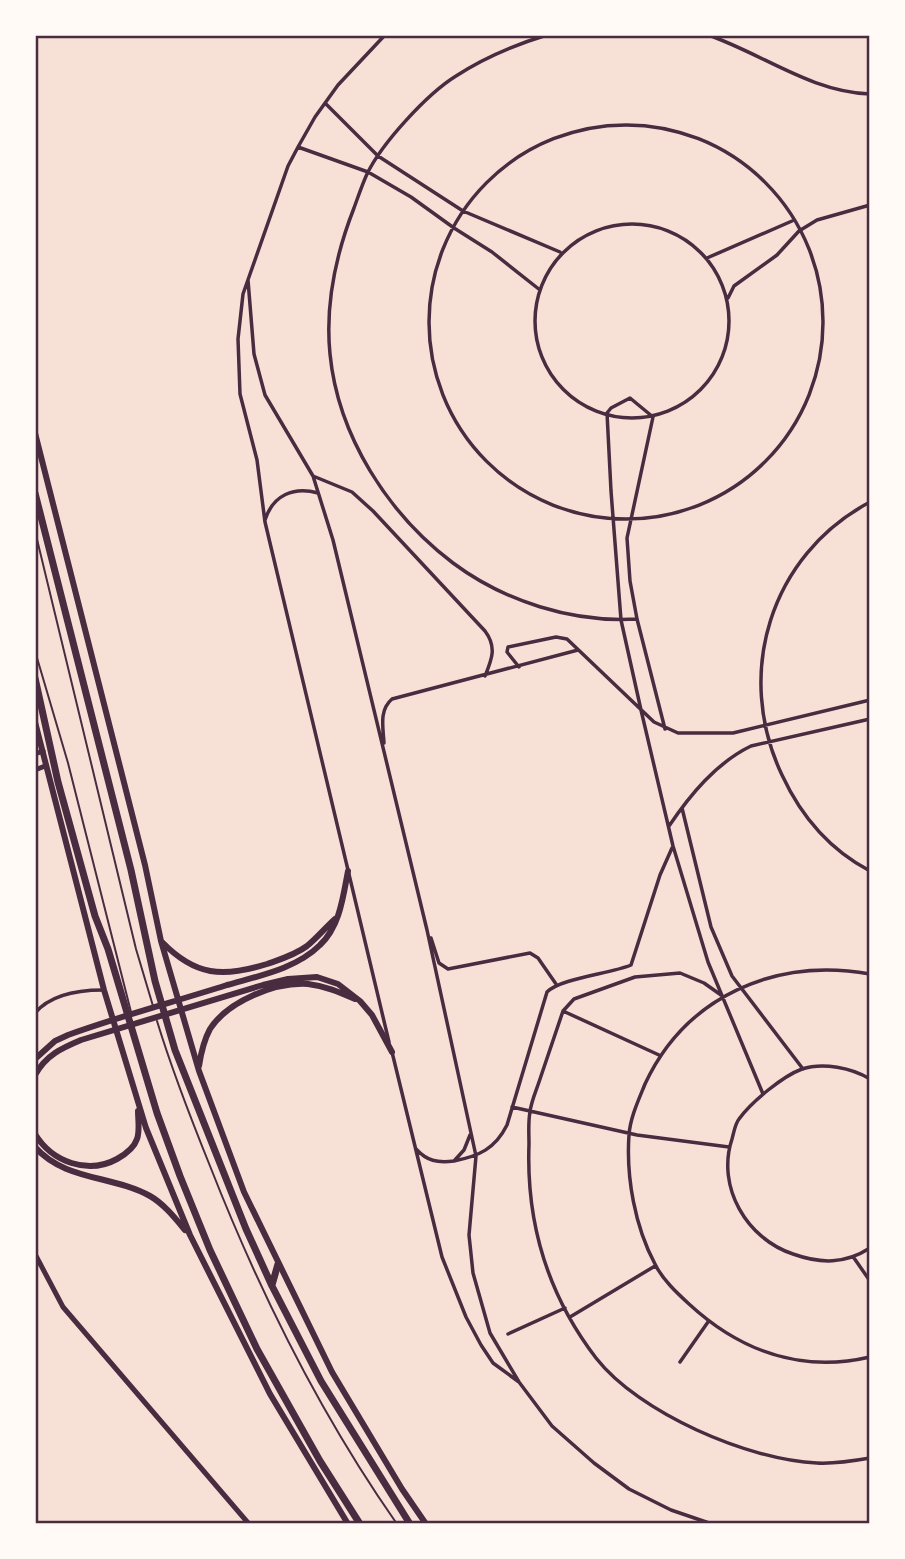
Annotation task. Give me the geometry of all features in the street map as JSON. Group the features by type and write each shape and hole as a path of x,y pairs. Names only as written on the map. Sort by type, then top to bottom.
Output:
{"highway":[{"path":"35,493 131,870 155,981 175,1050 246,1229 272,1286 321,1381 410,1524"},
{"path":"35,678 58,782 95,916 108,949 157,1113 180,1176 210,1250 257,1349 313,1450 360,1524"},
{"path":"272,1286 278,1264"}],"main road":[{"path":"35,433 145,865 160,941 199,1070 244,1192 278,1264 332,1372 426,1524"},
{"path":"35,722 104,990 138,1107 190,1235 270,1394 348,1524"},
{"path":"35,754 43,751"},
{"path":"35,770 45,766"},
{"path":"35,1059 55,1041 68,1035 260,975 311,953 327,938 338,915 348,872"},
{"path":"160,941 178,958 197,969 222,973 244,971 299,951 338,915"},
{"path":"35,1075 58,1050 81,1040 263,985 288,979 317,977 338,984 360,1001 372,1015 391,1052"},
{"path":"199,1070 203,1045 211,1028 227,1012 249,999 278,988 304,984 333,989 360,1001"},
{"path":"35,1134 51,1153 79,1165 109,1163 132,1148 137,1137 138,1107"},
{"path":"35,1147 66,1170 141,1192 157,1200 190,1235"},
{"path":"35,1256 63,1307 249,1524"}],"street":[{"path":"385,35 352,69 325,103 288,166 243,294 238,339 240,394 257,460 265,522 442,1257 467,1317 493,1363 519,1382"},
{"path":"547,35 494,53 454,77 416,110 368,172 339,249 331,300 330,354 339,398 355,443 401,516 435,550 471,576 507,595 542,607 581,615 621,620 637,619"},
{"path":"708,35 758,55 822,86 870,94"},
{"path":"325,103 379,156 463,211 560,252"},
{"path":"634,123 675,128 710,141 746,164 773,189 792,220 799,231 806,256 820,287 822,351 816,382 796,424 776,452 741,484 691,509 632,519 613,519 559,507 503,476 467,436 451,410 432,354 429,315 438,266 445,243 463,211 504,166 526,152 559,136 599,124 634,123"},
{"path":"298,147 368,172 411,197 492,252 540,290"},
{"path":"728,298 734,286 777,254 799,231 817,220 870,205"},
{"path":"707,258 792,220"},
{"path":"628,224 659,229 676,236 707,258 728,298 729,325 725,351 710,381 693,398 674,410 653,417 630,419 607,416 579,403 562,390 540,355 534,319 540,290 560,252 582,236 600,228 628,224"},
{"path":"248,278 254,354 265,395 313,476 333,540 427,930 476,1156 469,1235 473,1273 490,1333 519,1382 552,1426 593,1463 629,1489 671,1510 712,1524"},
{"path":"653,417 630,398 611,408 607,416 621,620 673,846 708,962 763,1094"},
{"path":"653,417 627,538 630,581 637,619 665,729"},
{"path":"313,476 352,492 485,631 493,649 485,676"},
{"path":"265,522 271,507 286,493 301,490 318,493"},
{"path":"870,502 851,512 819,540 782,590 769,623 762,652 760,686 768,742 791,795 831,845 870,871"},
{"path":"519,667 507,652 508,647 561,636 641,710 665,729 678,733 715,735 870,700"},
{"path":"384,750 383,713 392,699 578,650"},
{"path":"669,827 705,781 733,757 751,746 870,719"},
{"path":"682,808 711,927 732,976 803,1069"},
{"path":"415,1147 429,1160 443,1163 476,1156 490,1148 502,1135 547,992 556,985 618,971 631,965 660,875 673,846"},
{"path":"427,930 439,963 448,969 530,953 538,958 556,985"},
{"path":"870,974 843,969 806,969 770,976 724,996 681,1031 660,1055 639,1097 629,1133 634,1202 655,1266 681,1297 708,1322 734,1339 778,1357 825,1362 870,1357"},
{"path":"724,996 709,985 680,973 635,977 574,999 563,1011 530,1111 528,1171 532,1221 546,1269 570,1318 597,1360 630,1390 665,1414 701,1432 780,1458 817,1463 870,1458"},
{"path":"35,1013 44,1004 77,990 104,990"},
{"path":"563,1011 660,1055"},
{"path":"870,1079 859,1073 831,1066 803,1069 763,1094 738,1120 729,1147 730,1187 747,1223 777,1249 815,1262 854,1258 870,1248"},
{"path":"512,1107 629,1133 729,1147"},
{"path":"454,1161 464,1150 470,1133"},
{"path":"854,1258 870,1281"},
{"path":"570,1318 655,1266"},
{"path":"508,1334 565,1308"},
{"path":"680,1362 708,1322"}],"lane":[{"path":"35,531 136,948 163,1040 195,1129 229,1216 308,1379 397,1524"},
{"path":"35,651 68,763 116,958 159,1115 213,1251 259,1348 302,1430 360,1524"}]}
